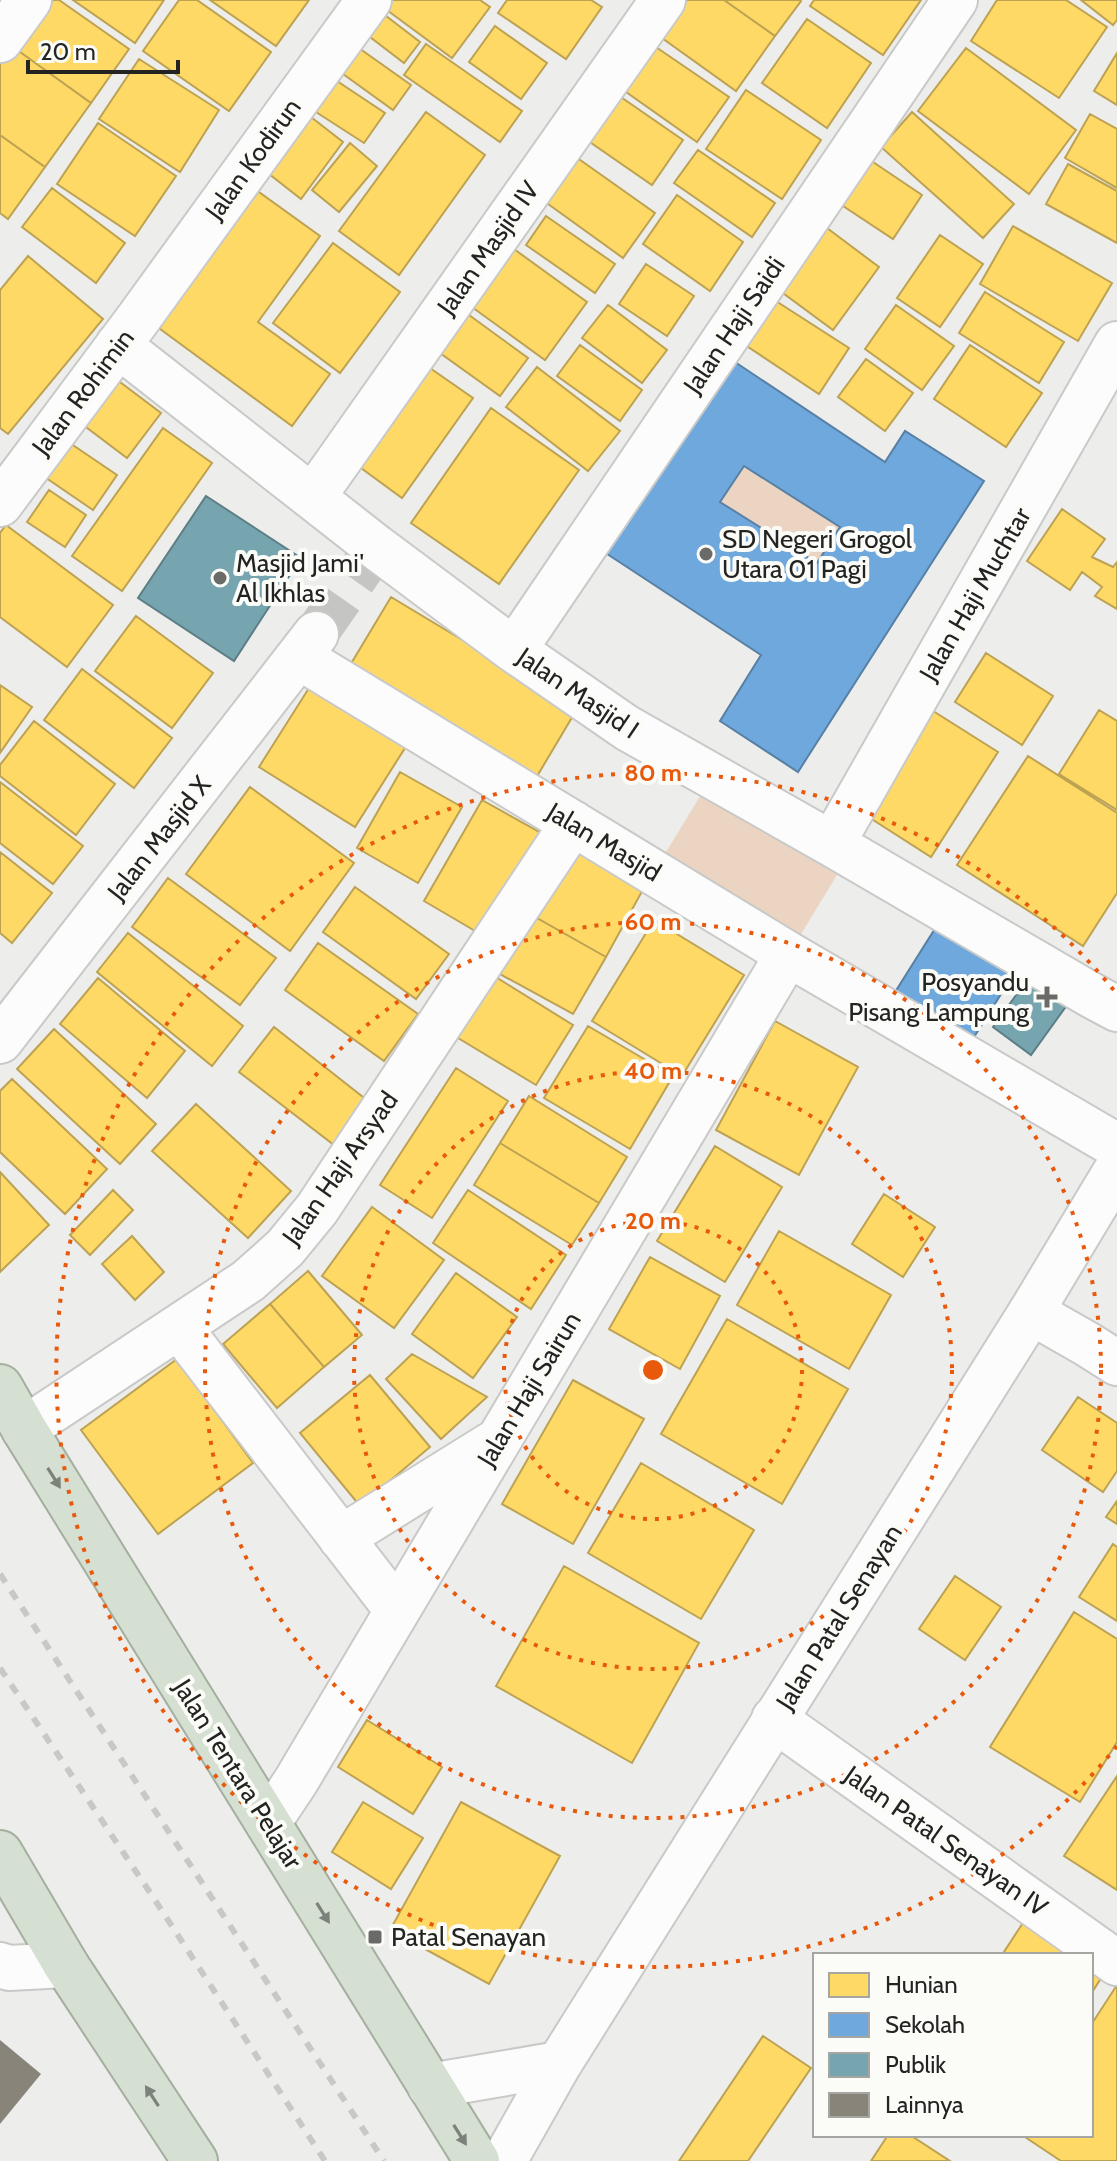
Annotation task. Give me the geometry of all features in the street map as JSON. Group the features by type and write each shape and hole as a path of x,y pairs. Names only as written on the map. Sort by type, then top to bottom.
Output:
{"highway":[{"name":"Jalan Tentara Pelajar","path":"0,1387 477,2161"},
{"path":"0,1853 66,1965 195,2161"}],"street":[{"path":"0,40 29,0"},
{"name":"Jalan Kodirun","path":"128,332 369,0"},
{"name":"Jalan Masjid IV","path":"313,497 663,0"},
{"name":"Jalan Haji Saidi","path":"514,650 955,0"},
{"name":"Jalan Masjid I","path":"128,332 374,551 627,728 1117,1009"},
{"name":"Jalan Rohimin","path":"0,504 128,332"},
{"name":"Jalan Haji Muchtar","path":"832,844 1117,344"},
{"name":"Jalan Masjid","path":"308,645 573,823 788,954 1117,1146"},
{"name":"Jalan Masjid X","path":"0,1041 308,645"},
{"name":"Jalan Haji Arsyad","path":"24,1429 248,1281 285,1248 317,1209 573,823"},
{"name":"Jalan Haji Sairun","path":"268,1823 296,1781 788,954"},
{"name":"Jalan Patal Senayan","path":"504,2161 559,2064 1031,1312 1117,1169"},
{"path":"1031,1312 1117,1363"},
{"path":"179,1327 397,1610"},
{"path":"341,1538 498,1440"},
{"name":"Jalan Patal Senayan IV","path":"774,1719 1117,1963"},
{"path":"0,1965 9,1968 66,1965"},
{"path":"430,2086 559,2064"}],"shaded area":[{"path":"744,466 840,527 817,563 720,502"},
{"path":"708,783 843,865 795,944 660,862"}],"building: Hunian":[{"path":"40,0 59,0 129,49 91,103 9,44"},
{"path":"73,0 164,0 135,43"},
{"path":"179,0 197,0 271,52 229,111 143,51"},
{"path":"210,0 309,0 276,46"},
{"path":"377,0 480,0 490,7 452,58"},
{"path":"507,0 591,0 602,7 566,59 498,13"},
{"path":"679,0 724,0 775,36 736,91 655,33"},
{"path":"724,0 800,0 801,1 775,36"},
{"path":"814,0 921,0 883,55 810,6"},
{"path":"997,0 1066,0 1107,27 1059,98 971,41"},
{"path":"1081,0 1117,0 1117,20 1113,25"},
{"path":"373,6 420,42 404,63 357,27"},
{"path":"807,19 871,63 827,128 762,83"},
{"path":"495,26 547,63 521,99 469,62"},
{"path":"349,41 411,85 393,110 332,66"},
{"path":"650,43 729,97 697,142 619,87"},
{"path":"9,44 91,103 45,167 0,135 0,57"},
{"path":"426,44 522,111 500,142 404,75"},
{"path":"966,48 1076,130 1029,194 918,111"},
{"path":"1117,53 1117,105 1094,91"},
{"path":"139,59 219,110 180,172 99,119"},
{"path":"322,71 385,113 364,143 302,103"},
{"path":"746,90 821,140 782,199 706,149"},
{"path":"615,93 683,140 652,185 584,138"},
{"path":"302,110 343,142 301,199 259,166"},
{"path":"426,112 485,155 399,275 339,231"},
{"path":"912,112 1014,204 983,238 881,147"},
{"path":"1090,114 1117,129 1117,188 1065,158"},
{"path":"98,123 176,176 135,236 57,184"},
{"path":"0,135 45,167 8,219 0,213"},
{"path":"350,143 377,166 339,212 312,190"},
{"path":"698,150 775,203 752,237 674,183"},
{"path":"576,157 655,213 623,258 544,201"},
{"path":"870,160 922,195 893,239 840,204"},
{"path":"1068,164 1117,191 1117,243 1046,204"},
{"path":"252,187 320,236 258,322 330,374 292,426 152,323"},
{"path":"52,188 125,243 96,283 22,227"},
{"path":"677,195 743,242 710,291 643,244"},
{"path":"546,216 615,264 595,293 526,245"},
{"path":"815,219 879,267 833,330 768,282"},
{"path":"1013,226 1112,283 1078,341 980,284"},
{"path":"940,235 983,264 940,327 897,298"},
{"path":"333,243 400,292 340,373 273,323"},
{"path":"507,244 587,302 545,360 465,302"},
{"path":"28,256 103,319 8,434 0,428 0,290"},
{"path":"646,264 694,296 667,336 619,304"},
{"path":"985,292 1064,342 1039,383 959,333"},
{"path":"765,294 849,348 819,394 736,339"},
{"path":"454,304 528,358 500,396 426,343"},
{"path":"608,305 667,350 642,383 582,338"},
{"path":"896,305 954,346 922,390 865,349"},
{"path":"580,345 642,390 620,421 557,376"},
{"path":"970,345 1042,393 1006,447 934,399"},
{"path":"417,359 473,398 402,498 346,457"},
{"path":"866,359 913,393 885,431 838,397"},
{"path":"537,367 620,431 588,471 506,407"},
{"path":"112,376 161,413 127,458 78,421"},
{"path":"491,408 579,470 499,584 411,523"},
{"path":"163,428 212,463 122,591 72,556"},
{"path":"61,437 117,475 93,510 36,471"},
{"path":"49,490 86,515 65,547 27,522"},
{"path":"1062,509 1105,539 1092,557 1113,567 1117,562 1117,609 1095,596 1102,587 1082,572 1070,590 1027,561"},
{"path":"6,525 113,605 67,667 0,617 0,533"},
{"path":"391,597 577,709 533,783 346,672"},
{"path":"136,616 213,673 172,728 95,671"},
{"path":"986,653 1053,696 1022,745 955,702"},
{"path":"82,669 172,738 134,788 44,720"},
{"path":"0,685 32,707 0,753"},
{"path":"309,688 405,748 355,827 259,767"},
{"path":"922,704 998,752 931,857 856,809"},
{"path":"1099,710 1117,721 1117,810 1059,774"},
{"path":"34,721 115,784 76,835 0,776 0,765"},
{"path":"1028,756 1117,813 1117,893 1083,946 957,865"},
{"path":"400,772 462,807 418,883 357,848"},
{"path":"0,782 83,846 53,884 0,843"},
{"path":"250,787 354,863 290,951 186,874"},
{"path":"482,800 541,833 482,935 424,901"},
{"path":"570,842 646,884 606,957 530,914"},
{"path":"0,852 52,893 12,943 0,933"},
{"path":"168,878 276,958 240,1005 132,927"},
{"path":"355,887 449,954 416,999 323,932"},
{"path":"530,914 606,957 573,1014 498,973"},
{"path":"654,920 744,975 682,1076 592,1021"},
{"path":"128,933 243,1026 212,1066 97,972"},
{"path":"318,943 418,1014 384,1061 285,990"},
{"path":"491,974 573,1025 536,1085 453,1035"},
{"path":"98,978 185,1051 147,1098 60,1024"},
{"path":"775,1021 858,1067 799,1175 716,1130"},
{"path":"588,1026 673,1076 630,1149 544,1098"},
{"path":"274,1027 368,1101 334,1145 239,1072"},
{"path":"54,1029 156,1124 120,1164 17,1069"},
{"path":"456,1068 508,1101 432,1218 380,1185"},
{"path":"12,1079 107,1169 65,1214 0,1152 0,1091"},
{"path":"529,1096 627,1157 599,1203 500,1143"},
{"path":"196,1104 291,1191 248,1238 152,1151"},
{"path":"500,1143 599,1203 572,1245 474,1185"},
{"path":"715,1146 782,1187 725,1282 657,1241"},
{"path":"0,1172 49,1225 0,1272"},
{"path":"113,1190 133,1210 90,1255 70,1235"},
{"path":"468,1190 566,1255 531,1309 433,1243"},
{"path":"884,1194 935,1227 903,1277 852,1244"},
{"path":"372,1207 444,1260 394,1328 322,1276"},
{"path":"779,1231 891,1295 849,1369 737,1305"},
{"path":"132,1236 164,1272 135,1300 102,1264"},
{"path":"650,1257 720,1296 680,1369 609,1329"},
{"path":"308,1271 362,1335 324,1367 270,1304"},
{"path":"456,1273 517,1317 473,1378 412,1334"},
{"path":"270,1304 324,1367 277,1408 223,1344"},
{"path":"727,1319 848,1389 782,1504 661,1434"},
{"path":"412,1354 487,1397 441,1439 386,1379"},
{"path":"177,1359 253,1463 158,1534 81,1430"},
{"path":"370,1375 430,1447 360,1506 300,1433"},
{"path":"573,1380 644,1419 573,1544 502,1504"},
{"path":"1078,1397 1117,1423 1117,1471 1103,1492 1042,1450"},
{"path":"641,1463 754,1530 701,1619 588,1553"},
{"path":"1117,1501 1117,1524 1106,1517"},
{"path":"1113,1544 1117,1547 1117,1621 1079,1597"},
{"path":"564,1566 699,1643 632,1763 496,1686"},
{"path":"955,1576 1001,1607 965,1660 919,1629"},
{"path":"1074,1612 1117,1639 1117,1742 1080,1802 990,1747"},
{"path":"367,1720 442,1767 413,1814 338,1767"},
{"path":"1117,1776 1117,1890 1064,1856"},
{"path":"363,1802 423,1838 391,1889 332,1852"},
{"path":"461,1802 560,1856 489,1984 390,1930"},
{"path":"1030,1912 1110,1964 1093,1991 1093,1953 1003,1953"},
{"path":"1117,1985 1117,2161 1061,2161 1025,2137 1093,2137 1093,2022"},
{"path":"763,2036 811,2068 748,2161 679,2161"},
{"path":"887,2137 913,2137 950,2161 871,2161"}],"building: Sekolah":[{"name":"SD Negeri Grogol Utara 01 Pagi","path":"723,354 885,462 905,431 984,481 798,772 720,721 761,655 595,546","holes":["744,466 840,527 817,563 720,502"]},
{"path":"943,916 1020,964 969,1045 892,997"}],"building: Publik":[{"name":"Masjid Jami' Al Ikhlas","path":"206,496 301,558 234,661 138,598"},
{"path":"1037,966 1075,994 1031,1055 993,1027"}],"building: Lainnya":[{"path":"0,2040 41,2074 0,2124"}],"tunnel":[{"path":"316,634 371,555"}],"railway":[{"path":"0,1574 384,2161"},
{"path":"0,1668 325,2161"}],"place":[{"name":"SD Negeri Grogol Utara 01 Pagi","path":"706,554"},
{"name":"Masjid Jami' Al Ikhlas","path":"220,578"},
{"name":"Posyandu Pisang Lampung","path":"1047,997"},
{"name":"Patal Senayan","path":"375,1937"}]}
